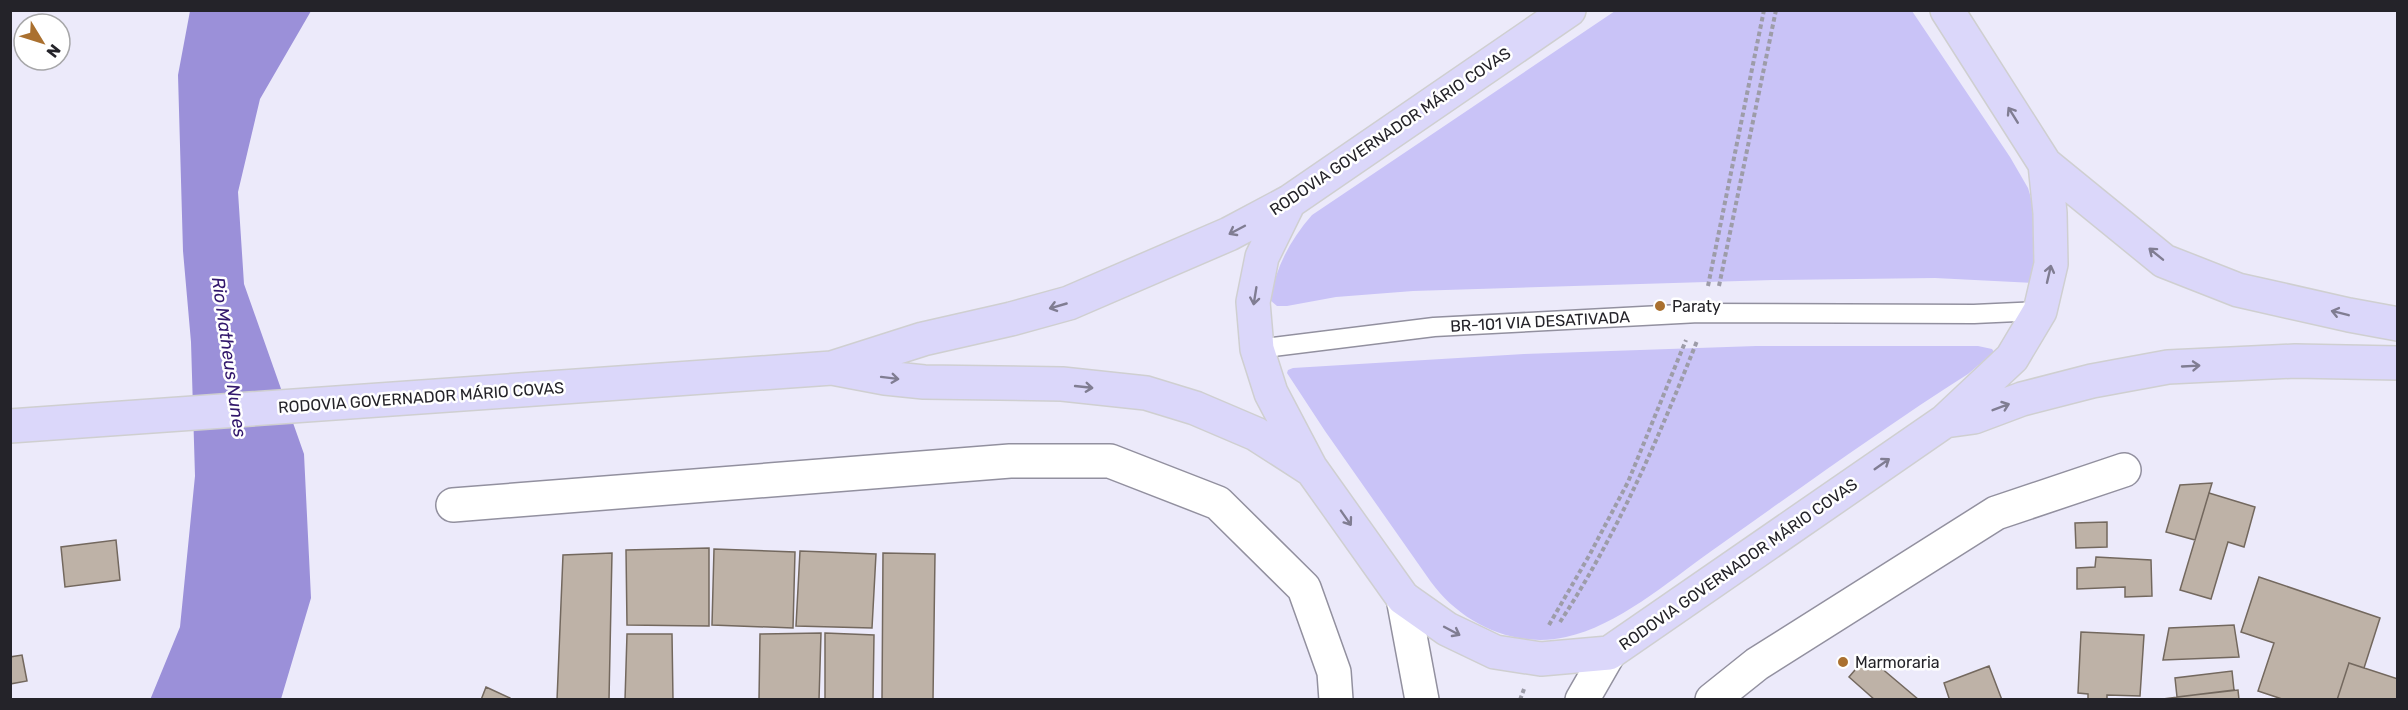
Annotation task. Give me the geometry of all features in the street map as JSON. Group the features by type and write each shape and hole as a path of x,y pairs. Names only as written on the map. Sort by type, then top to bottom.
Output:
{"highway":[{"name":"RODOVIA GOVERNADOR MÁRIO COVAS","path":"10,426 832,368 922,339 1069,303 1229,234 1289,202 1569,10"},
{"path":"1947,10 2045,164 2164,261 2238,290 2397,324"},
{"path":"1945,421 2012,358 2040,311 2051,264 2050,213 2045,164"},
{"path":"1289,202 1262,257 1253,302 1257,349 1271,393 1312,470"},
{"name":"RODOVIA GOVERNADOR MÁRIO COVAS","path":"832,368 885,378 924,382 1062,384 1146,393 1195,408 1256,434 1312,470 1403,598 1447,629 1495,652 1541,659 1609,652 1945,421 1974,417 2022,399 2092,381 2168,367 2274,362 2397,363"}],"street":[{"path":"453,505 1010,461 1110,460 1218,503 1304,588 1334,672 1336,699"},
{"path":"1712,699 1757,664 1996,513 2124,470"},
{"path":"1403,598 1422,699"},
{"path":"1582,699 1609,652"}],"lane":[{"name":"BR-101 VIA DESATIVADA","path":"1257,349 1434,327 1699,313 1974,314 2040,311"}],"path":[{"path":"1716,293 1776,10"},
{"path":"1555,631 1602,549 1633,488 1698,338"},
{"path":"1520,699 1528,680"}],"shaded area":[{"path":"1615,11 1912,11 2010,157 2028,188 2036,215 2035,283 1935,278 1773,280 1413,291 1336,297 1287,306 1277,306 1270,300 1285,254 1312,215"},
{"path":"1756,346 1978,346 1992,349 1994,352 1968,374 1838,461 1641,602 1585,631 1546,640 1508,636 1490,629 1473,621 1443,597 1325,431 1287,373 1293,368 1524,354"}],"water":[{"name":"Rio Matheus Nunes","path":"190,11 311,11 260,99 238,192 244,284 304,454 311,598 281,699 150,700 180,627 195,476 191,342 183,251 178,75"}],"building":[{"path":"2212,483 2195,540 2166,532 2180,485"},
{"path":"2209,493 2255,507 2244,547 2228,542 2211,599 2180,590"},
{"path":"2107,522 2107,547 2076,548 2075,523"},
{"path":"116,540 120,580 65,587 61,547"},
{"path":"709,548 709,626 627,625 626,550"},
{"path":"714,549 795,552 793,628 712,625"},
{"path":"800,551 876,554 872,628 796,626"},
{"path":"612,553 609,700 557,700 563,555"},
{"path":"883,553 935,554 933,700 882,700"},
{"path":"2096,557 2151,560 2152,596 2125,597 2125,587 2077,589 2077,568 2095,567"},
{"path":"2259,577 2380,618 2364,668 2349,663 2337,700 2285,700 2258,691 2274,643 2241,632"},
{"path":"2234,625 2239,657 2163,660 2169,628"},
{"path":"2081,632 2144,635 2140,696 2107,695 2107,700 2088,700 2088,694 2078,693"},
{"path":"821,633 819,700 759,700 760,634"},
{"path":"825,633 874,635 873,700 825,700"},
{"path":"627,634 672,634 673,700 625,700"},
{"path":"22,655 27,681 10,684 10,657"},
{"path":"1867,656 1919,700 1875,700 1849,677"},
{"path":"2349,663 2398,679 2398,700 2337,700"},
{"path":"1989,666 2002,700 1946,700 1949,698 1944,683"},
{"path":"2232,671 2234,690 2177,697 2175,678"},
{"path":"486,687 510,698 510,700 481,700"},
{"path":"2238,690 2239,700 2155,700 2194,695"}],"place":[{"name":"Paraty","path":"1660,306"},
{"name":"Marmoraria","path":"1843,662"}]}
